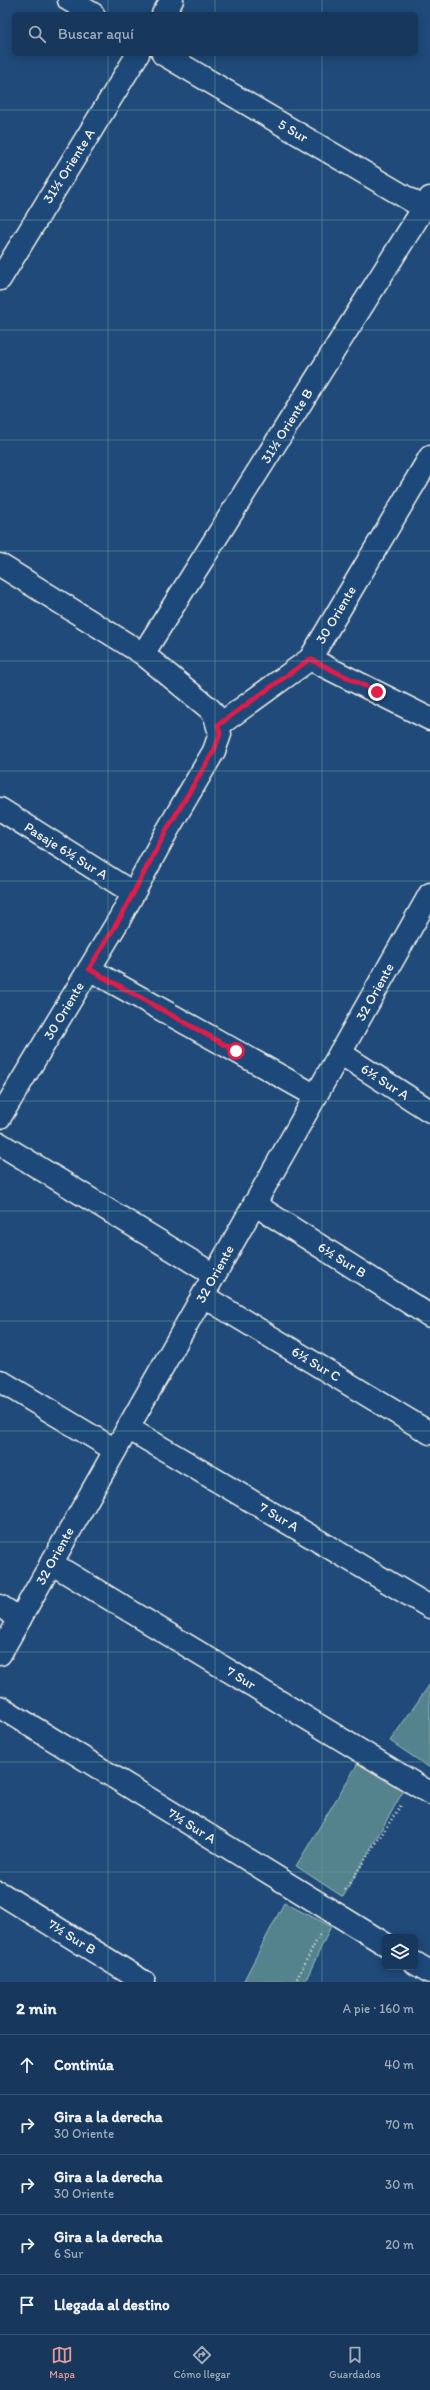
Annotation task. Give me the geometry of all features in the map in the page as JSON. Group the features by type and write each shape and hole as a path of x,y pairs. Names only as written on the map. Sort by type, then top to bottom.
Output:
{"street":[{"path":"69,0 90,12"},
{"path":"164,12 172,0"},
{"name":"31½ Oriente A","path":"0,279 137,56"},
{"name":"5 Sur","path":"166,56 427,203"},
{"name":"31½ Oriente B","path":"143,654 427,203"},
{"name":"30 Oriente","path":"0,1117 120,918 166,831 214,751 220,734 218,725 310,659 430,457"},
{"path":"0,565 143,654 210,709 218,725"},
{"path":"310,659 430,719"},
{"name":"Pasaje 6½ Sur A","path":"0,809 133,893"},
{"name":"32 Oriente","path":"0,1654 340,1053 428,903"},
{"path":"89,969 316,1096"},
{"name":"6½ Sur A","path":"340,1053 430,1110"},
{"path":"0,1144 214,1275"},
{"name":"6½ Sur B","path":"254,1204 430,1316"},
{"name":"6½ Sur C","path":"203,1296 430,1432"},
{"path":"0,1381 115,1450"},
{"name":"7 Sur A","path":"128,1428 430,1607"},
{"name":"7 Sur","path":"51,1562 423,1789"},
{"path":"0,1606 20,1618"},
{"name":"7½ Sur A","path":"0,1707 382,1942"},
{"name":"7½ Sur B","path":"0,1893 144,1982"},
{"path":"418,1965 430,1972"}],"path":[{"path":"295,1982 331,1911 423,1789"}],"green space":[{"path":"430,1684 430,1768 390,1741"},
{"path":"358,1763 405,1788 343,1897 296,1866"},
{"path":"284,1903 331,1926 305,1982 243,1982"}],"route":[{"path":"236,1051 89,969 120,918 166,831 214,751 220,734 218,725 310,659 377,692"}]}
